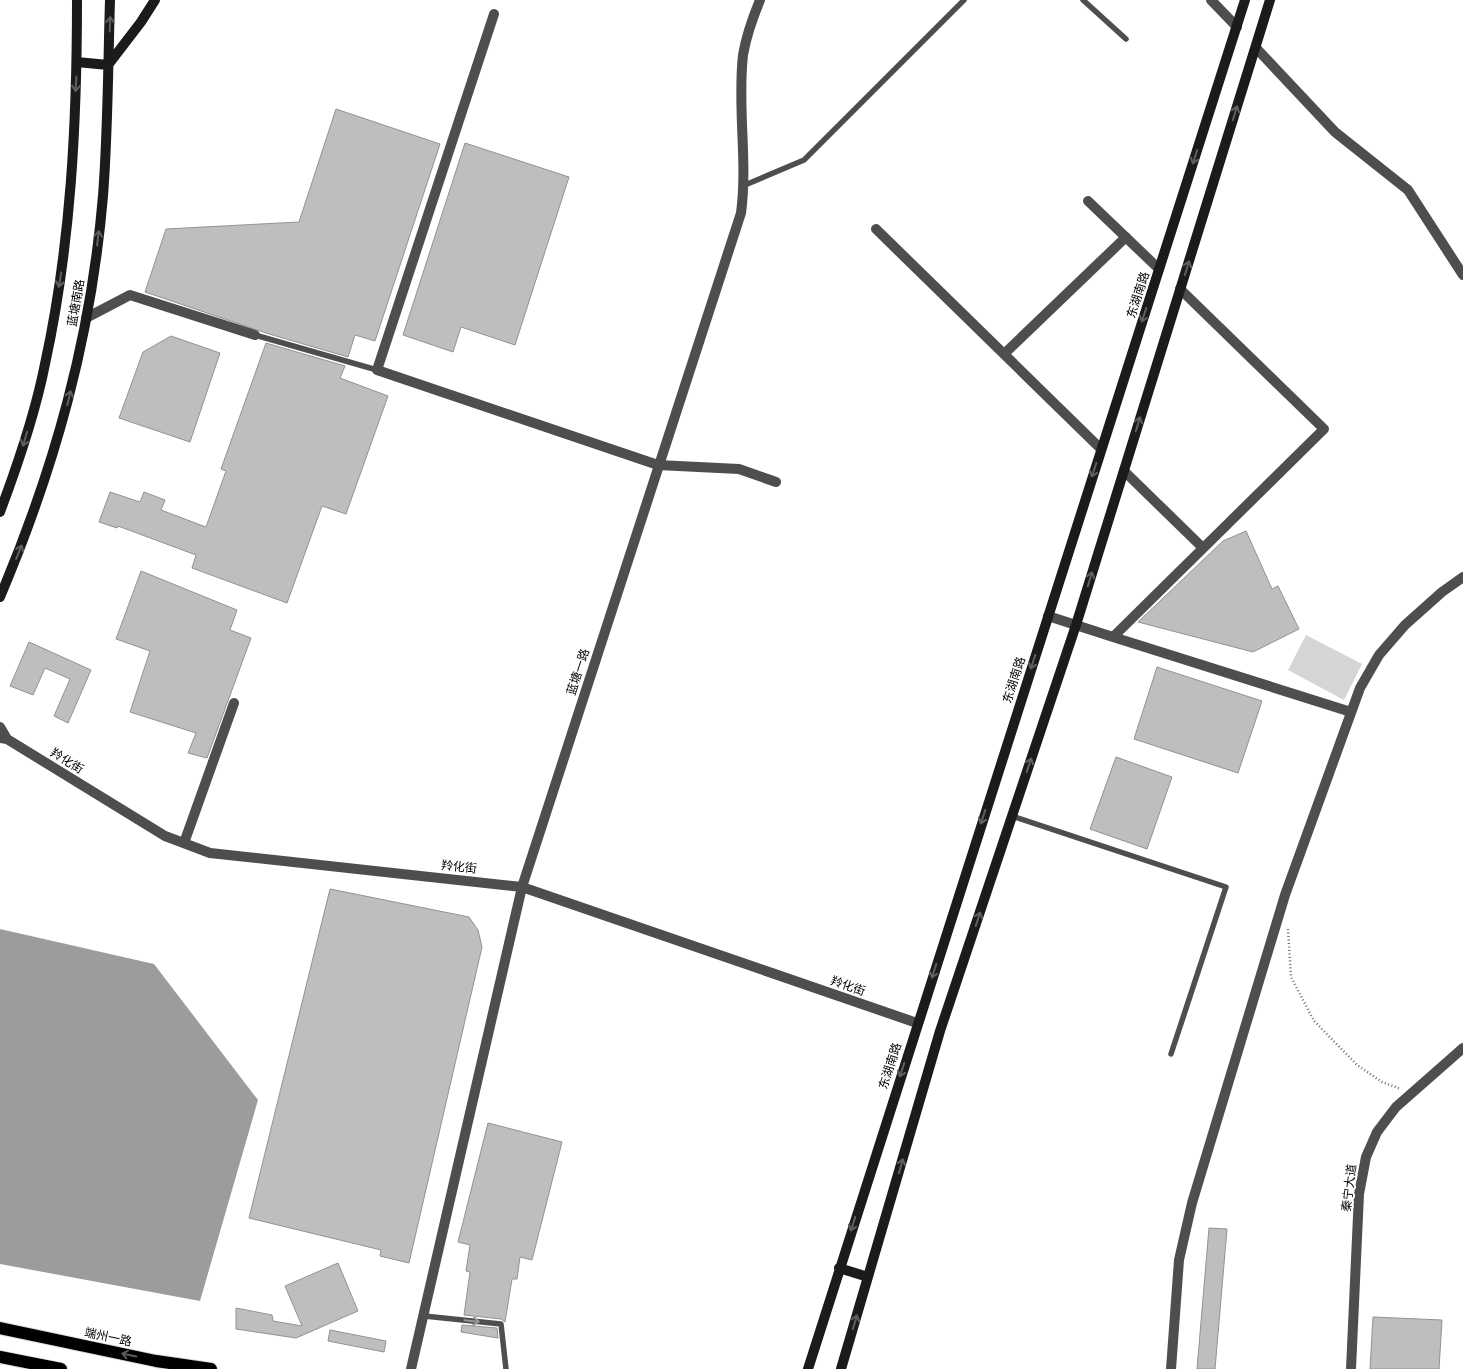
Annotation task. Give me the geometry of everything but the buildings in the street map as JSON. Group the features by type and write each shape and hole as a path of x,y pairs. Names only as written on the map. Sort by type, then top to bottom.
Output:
{"main road":[{"name":"蓝塘南路","path":"0,512 29,426 45,366 66,246 77,62 77,0"},
{"name":"蓝塘南路","path":"0,597 40,497 59,440 86,318 103,196 110,0"},
{"path":"77,62 108,65 142,22 155,0"},
{"name":"东湖南路","path":"808,1369 1245,0"},
{"path":"841,1369 940,1031 1076,625 1270,0"},
{"path":"839,1268 868,1278"},
{"name":"端州一路","path":"0,1328 163,1366 211,1369"},
{"path":"0,1356 47,1368 61,1369"}],"street":[{"name":"蓝塘一路","path":"412,1369 522,887 741,213 745,185 741,99 743,54 760,0"},
{"path":"1211,0 1236,27"},
{"path":"494,14 377,370 658,464 739,469 776,482"},
{"path":"1256,48 1335,132 1408,190 1463,275"},
{"path":"1088,201 1159,269"},
{"path":"876,229 1101,449"},
{"path":"1004,354 1126,237"},
{"path":"1113,637 1324,428 1180,290"},
{"path":"86,318 130,296 255,335"},
{"path":"1124,471 1203,548"},
{"path":"1171,1369 1179,1260 1192,1203 1285,895 1351,712 1360,688 1379,655 1405,625 1442,592 1463,578"},
{"path":"1048,616 1351,712"},
{"path":"184,844 234,703"},
{"path":"0,727 3,738"},
{"name":"羚化街","path":"3,738 165,836 210,853 522,887 917,1023"},
{"name":"秦宁大道","path":"1351,1369 1359,1194 1366,1157 1378,1132 1396,1107 1463,1048"}],"lane":[{"path":"745,185 804,160 964,0"},
{"path":"1083,0 1126,39"},
{"path":"255,335 377,370"},
{"path":"1012,816 1226,887 1171,1054"},
{"path":"424,1316 501,1324 506,1369"}],"path":[{"path":"1287,922 1291,977 1314,1021 1357,1065 1382,1082 1412,1093"}],"shaded area":[{"path":"1306,635 1362,664 1344,700 1288,670"},
{"path":"0,929 154,964 258,1100 200,1301 0,1264"}]}
